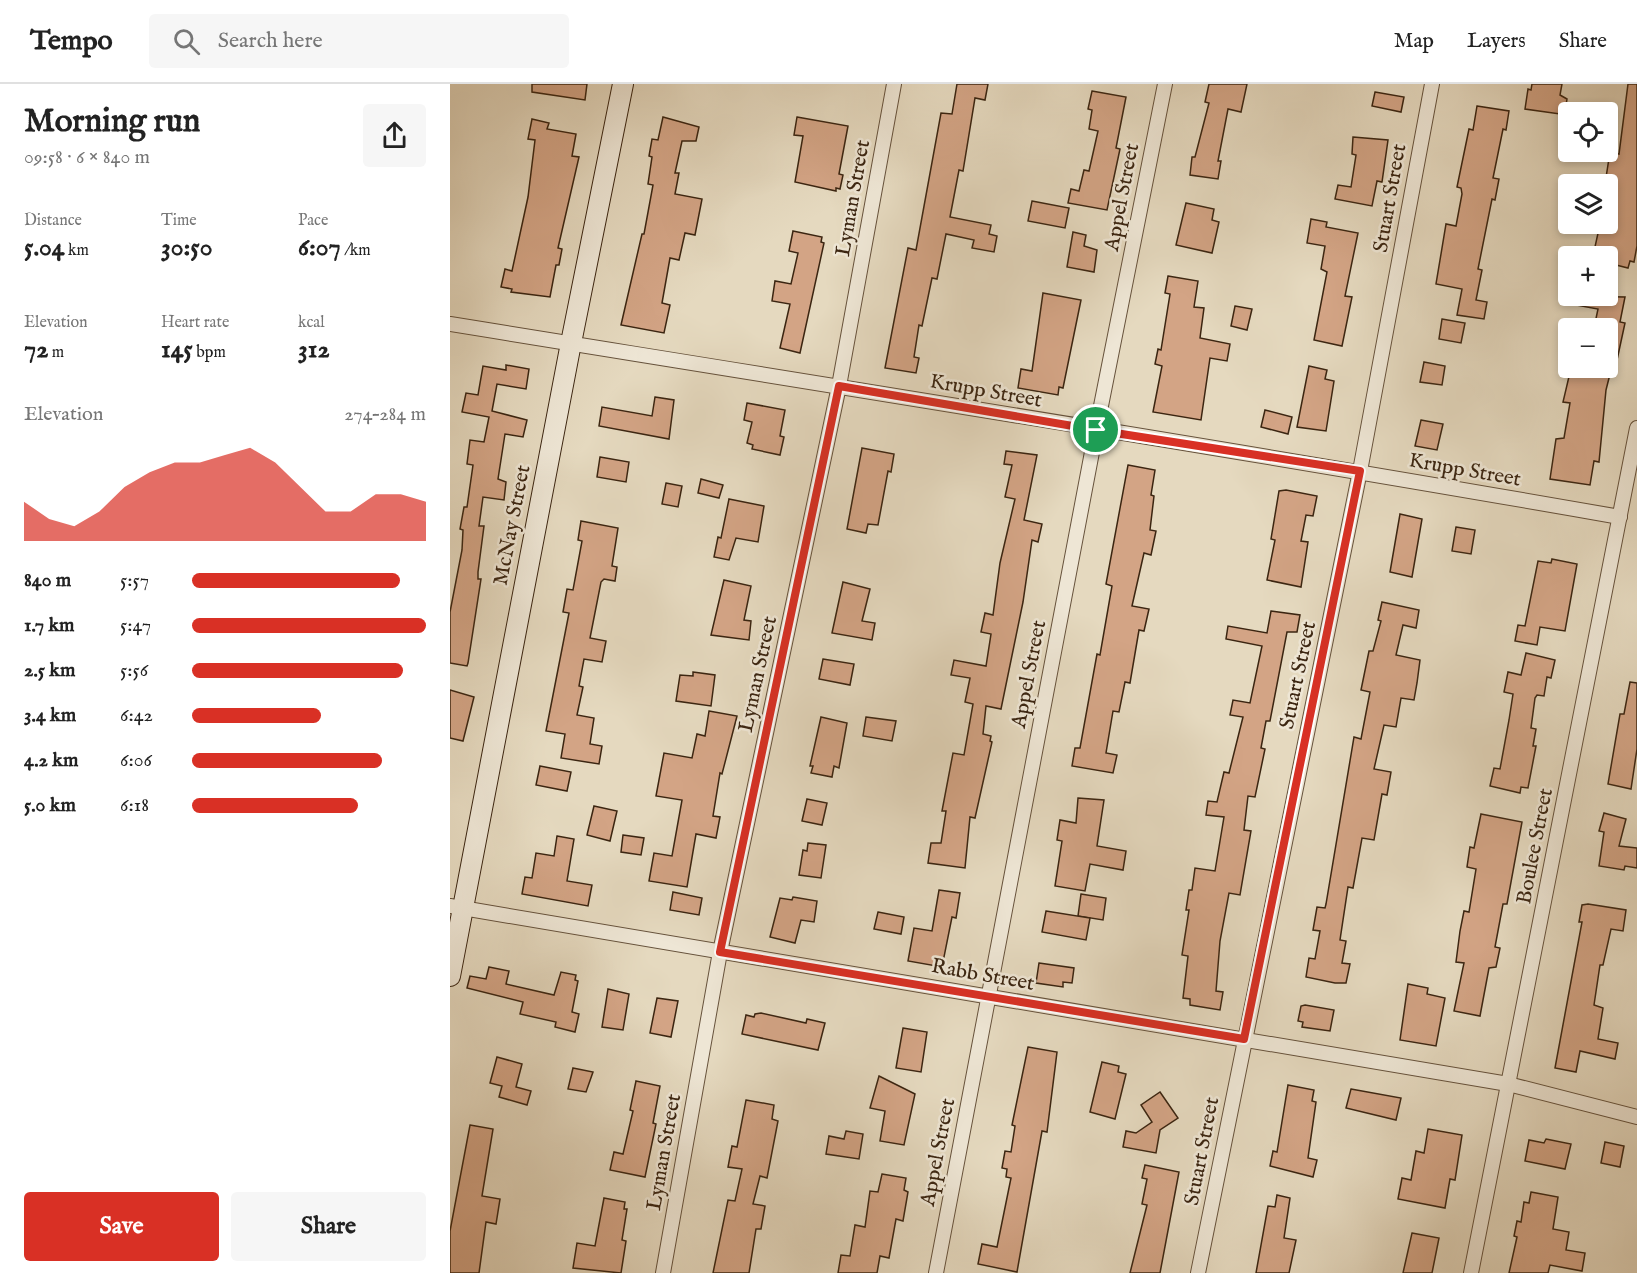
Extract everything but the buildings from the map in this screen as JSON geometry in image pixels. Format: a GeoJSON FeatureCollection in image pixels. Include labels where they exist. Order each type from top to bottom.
{"type":"FeatureCollection","features":[{"type":"Feature","properties":{"kind":"street","name":"McNay Street"},"geometry":{"type":"LineString","coordinates":[[450,976],[456,907],[624,84]]}},
{"type":"Feature","properties":{"kind":"street","name":"Lyman Street"},"geometry":{"type":"LineString","coordinates":[[663,1273],[720,952],[839,386],[894,84]]}},
{"type":"Feature","properties":{"kind":"street","name":"Appel Street"},"geometry":{"type":"LineString","coordinates":[[936,1273],[1096,430],[1165,84]]}},
{"type":"Feature","properties":{"kind":"street","name":"Stuart Street"},"geometry":{"type":"LineString","coordinates":[[1198,1273],[1360,471],[1431,84]]}},
{"type":"Feature","properties":{"kind":"street","name":"Krupp Street"},"geometry":{"type":"LineString","coordinates":[[450,324],[1360,471],[1620,517]]}},
{"type":"Feature","properties":{"kind":"street","name":"Boulee Street"},"geometry":{"type":"LineString","coordinates":[[1471,1273],[1637,428]]}},
{"type":"Feature","properties":{"kind":"street","name":"Rabb Street"},"geometry":{"type":"LineString","coordinates":[[456,907],[1508,1084],[1637,1117]]}},
{"type":"Feature","properties":{"kind":"route"},"geometry":{"type":"LineString","coordinates":[[839,386],[1096,430],[1360,471],[1244,1039],[720,952],[839,386]]}}]}
